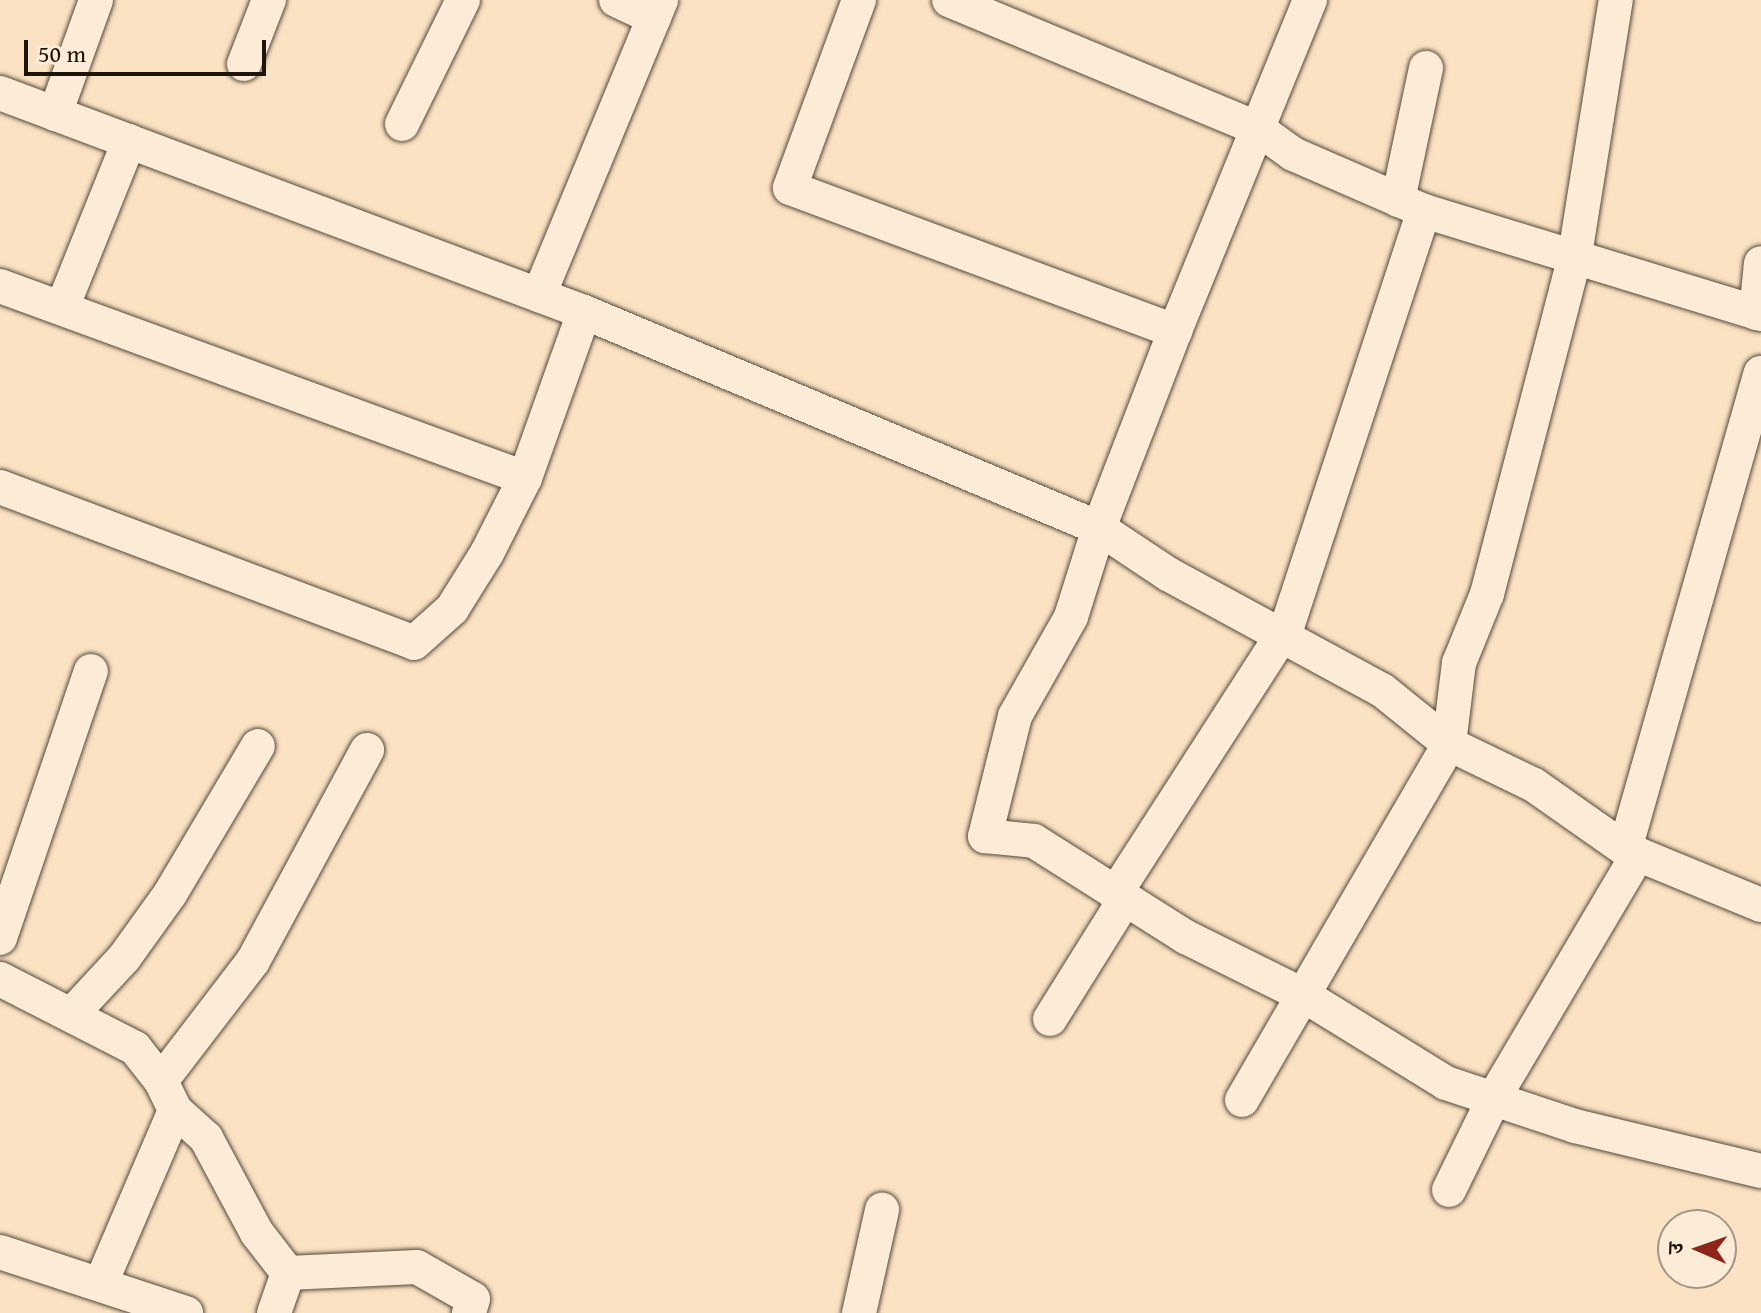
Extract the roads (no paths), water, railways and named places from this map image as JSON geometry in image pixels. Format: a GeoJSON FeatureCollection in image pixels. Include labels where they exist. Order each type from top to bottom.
{"type":"FeatureCollection","features":[{"type":"Feature","properties":{"kind":"street"},"geometry":{"type":"LineString","coordinates":[[55,114],[96,0]]}},
{"type":"Feature","properties":{"kind":"street"},"geometry":{"type":"LineString","coordinates":[[244,64],[269,0]]}},
{"type":"Feature","properties":{"kind":"street"},"geometry":{"type":"LineString","coordinates":[[402,124],[463,0]]}},
{"type":"Feature","properties":{"kind":"street"},"geometry":{"type":"LineString","coordinates":[[539,295],[657,9],[616,0]]}},
{"type":"Feature","properties":{"kind":"street"},"geometry":{"type":"LineString","coordinates":[[859,0],[790,188],[1175,331]]}},
{"type":"Feature","properties":{"kind":"street"},"geometry":{"type":"LineString","coordinates":[[949,0],[1257,128],[1293,154],[1411,206],[1574,261],[1759,314],[1761,263]]}},
{"type":"Feature","properties":{"kind":"street"},"geometry":{"type":"LineString","coordinates":[[1310,0],[1175,331],[1099,528],[1071,617],[1015,716],[985,836],[1034,841],[1186,937],[1303,995],[1446,1083],[1495,1096],[1575,1126],[1761,1171]]}},
{"type":"Feature","properties":{"kind":"street"},"geometry":{"type":"LineString","coordinates":[[1242,1100],[1449,744],[1459,663],[1487,594],[1574,261],[1616,0]]}},
{"type":"Feature","properties":{"kind":"street"},"geometry":{"type":"LineString","coordinates":[[1050,1019],[1120,896],[1281,636],[1334,495],[1403,263],[1426,68]]}},
{"type":"Feature","properties":{"kind":"street"},"geometry":{"type":"LineString","coordinates":[[0,93],[584,312],[1099,528],[1168,574],[1382,690],[1449,744],[1534,785],[1631,852],[1761,905]]}},
{"type":"Feature","properties":{"kind":"street"},"geometry":{"type":"LineString","coordinates":[[62,308],[129,141]]}},
{"type":"Feature","properties":{"kind":"street"},"geometry":{"type":"LineString","coordinates":[[0,286],[525,478]]}},
{"type":"Feature","properties":{"kind":"street"},"geometry":{"type":"LineString","coordinates":[[0,487],[414,643],[452,609],[525,478],[584,312]]}},
{"type":"Feature","properties":{"kind":"street"},"geometry":{"type":"LineString","coordinates":[[1449,1190],[1495,1096],[1631,852],[1761,373]]}},
{"type":"Feature","properties":{"kind":"street"},"geometry":{"type":"LineString","coordinates":[[0,938],[91,671]]}},
{"type":"Feature","properties":{"kind":"street"},"geometry":{"type":"LineString","coordinates":[[71,1015],[124,958],[170,894],[258,746]]}},
{"type":"Feature","properties":{"kind":"street"},"geometry":{"type":"LineString","coordinates":[[101,1283],[168,1096],[253,961],[367,750]]}},
{"type":"Feature","properties":{"kind":"street"},"geometry":{"type":"LineString","coordinates":[[0,979],[135,1048],[168,1096],[206,1138],[257,1233],[288,1273]]}},
{"type":"Feature","properties":{"kind":"street"},"geometry":{"type":"LineString","coordinates":[[859,1313],[882,1210]]}},
{"type":"Feature","properties":{"kind":"street"},"geometry":{"type":"LineString","coordinates":[[0,1252],[186,1313]]}},
{"type":"Feature","properties":{"kind":"street"},"geometry":{"type":"LineString","coordinates":[[288,1273],[417,1267],[473,1299],[469,1313]]}},
{"type":"Feature","properties":{"kind":"street"},"geometry":{"type":"LineString","coordinates":[[274,1313],[288,1273]]}}]}
